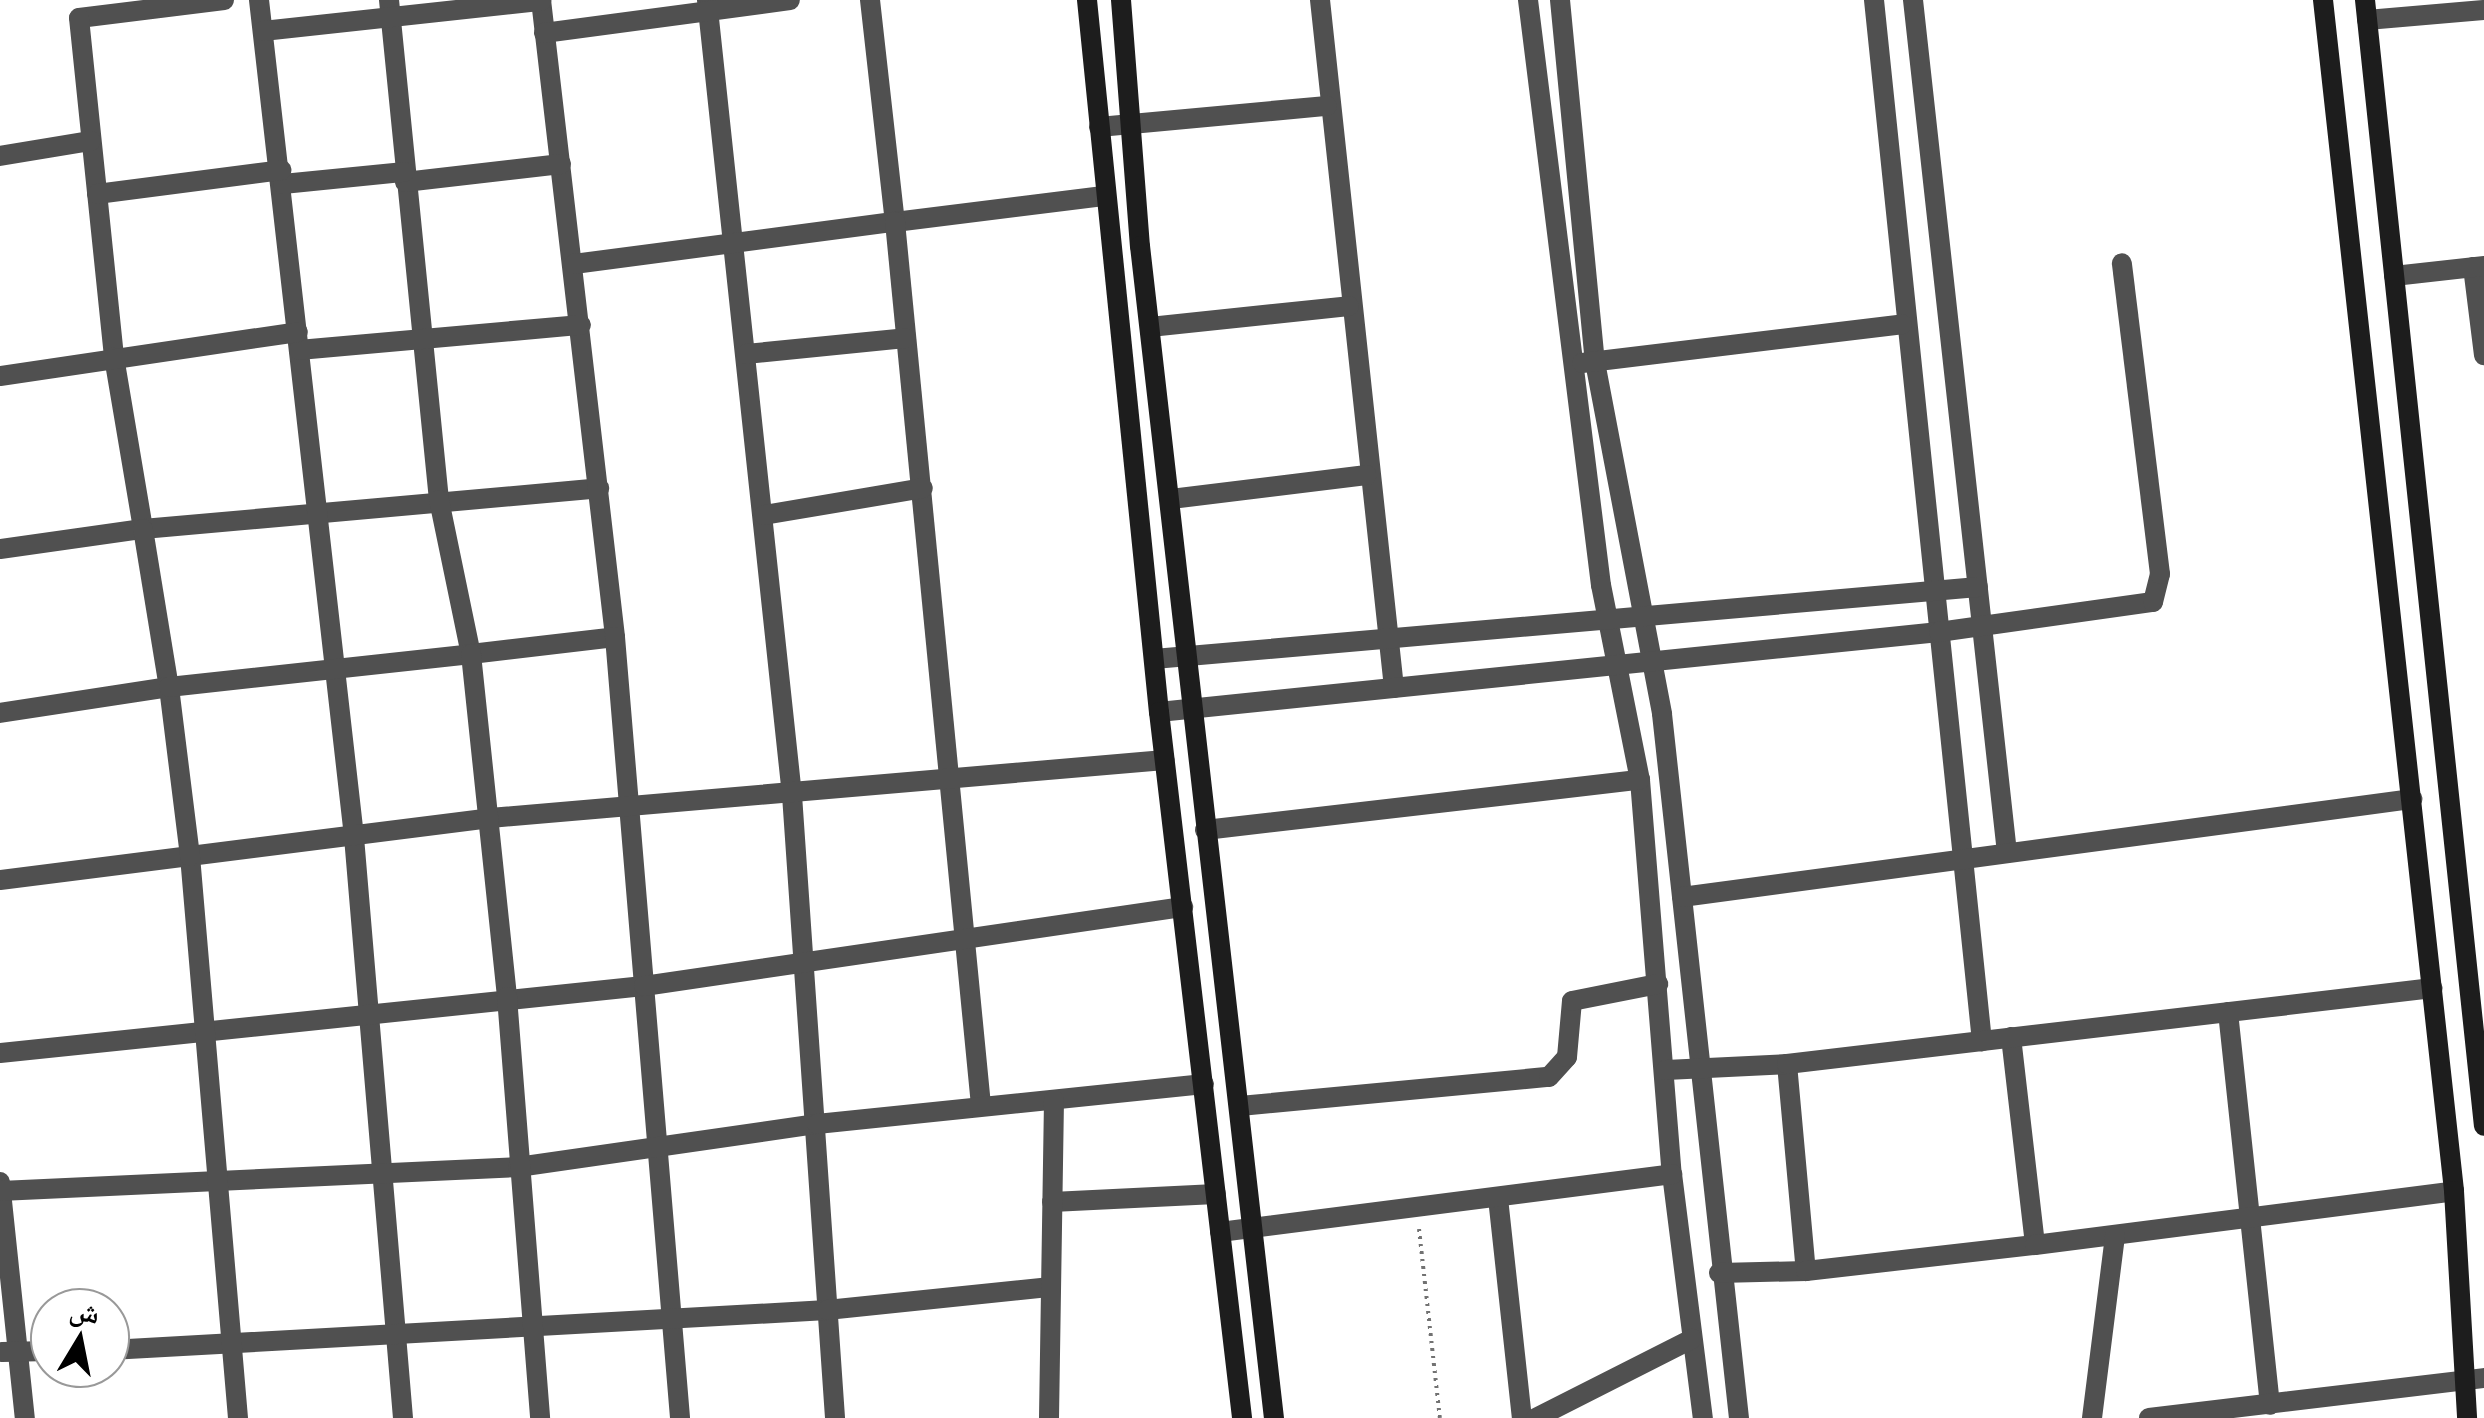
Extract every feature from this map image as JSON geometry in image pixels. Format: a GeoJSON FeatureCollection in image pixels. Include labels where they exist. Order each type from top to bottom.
{"type":"FeatureCollection","features":[{"type":"Feature","properties":{"kind":"main road"},"geometry":{"type":"LineString","coordinates":[[1087,0],[1159,712],[1242,1418]]}},
{"type":"Feature","properties":{"kind":"main road"},"geometry":{"type":"LineString","coordinates":[[1120,0],[1150,327],[1190,655],[1205,830],[1257,1230],[1274,1418]]}},
{"type":"Feature","properties":{"kind":"main road"},"geometry":{"type":"LineString","coordinates":[[2323,0],[2474,1380],[2467,1418]]}},
{"type":"Feature","properties":{"kind":"main road"},"geometry":{"type":"LineString","coordinates":[[2366,10],[2484,1126]]}},
{"type":"Feature","properties":{"kind":"street"},"geometry":{"type":"LineString","coordinates":[[224,0],[78,9],[114,357],[169,688],[190,856],[201,1030],[238,1418]]}},
{"type":"Feature","properties":{"kind":"street"},"geometry":{"type":"LineString","coordinates":[[259,0],[354,837],[402,1418]]}},
{"type":"Feature","properties":{"kind":"street"},"geometry":{"type":"LineString","coordinates":[[263,31],[390,7],[541,0],[615,637],[680,1418]]}},
{"type":"Feature","properties":{"kind":"street"},"geometry":{"type":"LineString","coordinates":[[544,33],[708,5],[790,0]]}},
{"type":"Feature","properties":{"kind":"street"},"geometry":{"type":"LineString","coordinates":[[870,0],[923,488],[981,1106]]}},
{"type":"Feature","properties":{"kind":"street"},"geometry":{"type":"LineString","coordinates":[[1320,0],[1327,106],[1394,688]]}},
{"type":"Feature","properties":{"kind":"street"},"geometry":{"type":"LineString","coordinates":[[1528,0],[1570,365],[1609,622],[1640,780],[1672,1174],[1703,1418]]}},
{"type":"Feature","properties":{"kind":"street"},"geometry":{"type":"LineString","coordinates":[[1560,0],[1595,362],[1654,659],[1739,1418]]}},
{"type":"Feature","properties":{"kind":"street"},"geometry":{"type":"LineString","coordinates":[[1874,0],[1902,324],[1966,858],[1982,1041]]}},
{"type":"Feature","properties":{"kind":"street"},"geometry":{"type":"LineString","coordinates":[[1913,0],[2007,853]]}},
{"type":"Feature","properties":{"kind":"street"},"geometry":{"type":"LineString","coordinates":[[708,5],[792,795],[836,1418]]}},
{"type":"Feature","properties":{"kind":"street"},"geometry":{"type":"LineString","coordinates":[[390,7],[439,500],[471,654],[490,818],[540,1418]]}},
{"type":"Feature","properties":{"kind":"street"},"geometry":{"type":"LineString","coordinates":[[2366,10],[2484,10]]}},
{"type":"Feature","properties":{"kind":"street"},"geometry":{"type":"LineString","coordinates":[[1099,127],[1327,106]]}},
{"type":"Feature","properties":{"kind":"street"},"geometry":{"type":"LineString","coordinates":[[0,156],[90,141]]}},
{"type":"Feature","properties":{"kind":"street"},"geometry":{"type":"LineString","coordinates":[[96,194],[282,177],[404,177],[561,164]]}},
{"type":"Feature","properties":{"kind":"street"},"geometry":{"type":"LineString","coordinates":[[574,264],[1105,196]]}},
{"type":"Feature","properties":{"kind":"street"},"geometry":{"type":"LineString","coordinates":[[1159,712],[1939,632],[2139,607],[2160,589],[2122,263]]}},
{"type":"Feature","properties":{"kind":"street"},"geometry":{"type":"LineString","coordinates":[[2394,276],[2478,267],[2484,356]]}},
{"type":"Feature","properties":{"kind":"street"},"geometry":{"type":"LineString","coordinates":[[1150,327],[1349,306]]}},
{"type":"Feature","properties":{"kind":"street"},"geometry":{"type":"LineString","coordinates":[[1570,365],[1902,324]]}},
{"type":"Feature","properties":{"kind":"street"},"geometry":{"type":"LineString","coordinates":[[0,376],[114,357],[299,341],[421,339],[581,325]]}},
{"type":"Feature","properties":{"kind":"street"},"geometry":{"type":"LineString","coordinates":[[746,354],[906,338]]}},
{"type":"Feature","properties":{"kind":"street"},"geometry":{"type":"LineString","coordinates":[[1171,499],[1367,476]]}},
{"type":"Feature","properties":{"kind":"street"},"geometry":{"type":"LineString","coordinates":[[0,549],[316,510],[599,488]]}},
{"type":"Feature","properties":{"kind":"street"},"geometry":{"type":"LineString","coordinates":[[764,515],[923,488]]}},
{"type":"Feature","properties":{"kind":"street"},"geometry":{"type":"LineString","coordinates":[[1154,659],[1389,635],[1609,622],[1934,594],[1978,586]]}},
{"type":"Feature","properties":{"kind":"street"},"geometry":{"type":"LineString","coordinates":[[0,713],[169,688],[615,637]]}},
{"type":"Feature","properties":{"kind":"street"},"geometry":{"type":"LineString","coordinates":[[0,880],[490,818],[1165,760]]}},
{"type":"Feature","properties":{"kind":"street"},"geometry":{"type":"LineString","coordinates":[[1205,830],[1640,780]]}},
{"type":"Feature","properties":{"kind":"street"},"geometry":{"type":"LineString","coordinates":[[1682,897],[2412,800]]}},
{"type":"Feature","properties":{"kind":"street"},"geometry":{"type":"LineString","coordinates":[[0,1053],[366,1016],[507,997],[644,986],[1183,908]]}},
{"type":"Feature","properties":{"kind":"street"},"geometry":{"type":"LineString","coordinates":[[1240,1106],[1549,1077],[1567,1056],[1572,1001],[1658,984]]}},
{"type":"Feature","properties":{"kind":"street"},"geometry":{"type":"LineString","coordinates":[[1666,1070],[1787,1064],[2432,988]]}},
{"type":"Feature","properties":{"kind":"street"},"geometry":{"type":"LineString","coordinates":[[2228,1012],[2247,1219],[2257,1410]]}},
{"type":"Feature","properties":{"kind":"street"},"geometry":{"type":"LineString","coordinates":[[2012,1037],[2035,1245]]}},
{"type":"Feature","properties":{"kind":"street"},"geometry":{"type":"LineString","coordinates":[[1787,1064],[1806,1271]]}},
{"type":"Feature","properties":{"kind":"street"},"geometry":{"type":"LineString","coordinates":[[0,1191],[218,1186],[518,1167],[817,1124],[1204,1084]]}},
{"type":"Feature","properties":{"kind":"street"},"geometry":{"type":"LineString","coordinates":[[1049,1418],[1054,1100]]}},
{"type":"Feature","properties":{"kind":"street"},"geometry":{"type":"LineString","coordinates":[[1220,1232],[1672,1174]]}},
{"type":"Feature","properties":{"kind":"street"},"geometry":{"type":"LineString","coordinates":[[0,1182],[6,1352],[24,1418]]}},
{"type":"Feature","properties":{"kind":"street"},"geometry":{"type":"LineString","coordinates":[[1720,1273],[1806,1271],[2454,1191]]}},
{"type":"Feature","properties":{"kind":"street"},"geometry":{"type":"LineString","coordinates":[[1052,1202],[1216,1194]]}},
{"type":"Feature","properties":{"kind":"street"},"geometry":{"type":"LineString","coordinates":[[1498,1198],[1522,1418]]}},
{"type":"Feature","properties":{"kind":"street"},"geometry":{"type":"LineString","coordinates":[[2092,1418],[2115,1235]]}},
{"type":"Feature","properties":{"kind":"street"},"geometry":{"type":"LineString","coordinates":[[130,1349],[827,1310],[1051,1287]]}},
{"type":"Feature","properties":{"kind":"street"},"geometry":{"type":"LineString","coordinates":[[1536,1418],[1692,1340]]}},
{"type":"Feature","properties":{"kind":"street"},"geometry":{"type":"LineString","coordinates":[[2149,1418],[2257,1410],[2474,1380]]}},
{"type":"Feature","properties":{"kind":"path"},"geometry":{"type":"LineString","coordinates":[[1417,1209],[1440,1418]]}}]}
